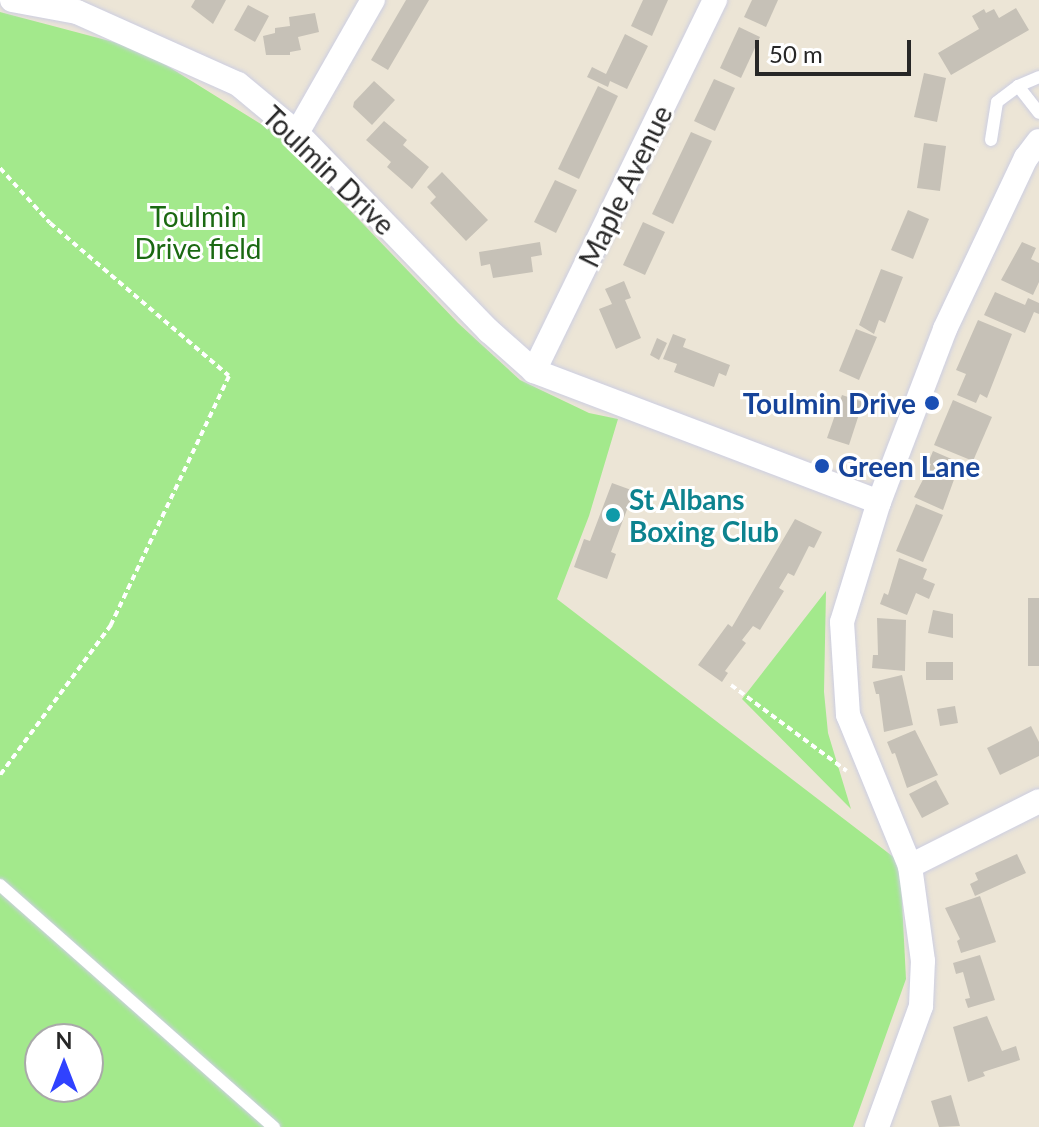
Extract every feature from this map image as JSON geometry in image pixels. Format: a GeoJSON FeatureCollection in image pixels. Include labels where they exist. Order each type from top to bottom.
{"type":"FeatureCollection","features":[{"type":"Feature","properties":{"kind":"street","name":"Toulmin Drive"},"geometry":{"type":"LineString","coordinates":[[12,0],[77,12],[238,84],[297,133],[489,331],[534,371],[879,502]]}},
{"type":"Feature","properties":{"kind":"street","name":"Maple Avenue"},"geometry":{"type":"LineString","coordinates":[[534,371],[715,0]]}},
{"type":"Feature","properties":{"kind":"street"},"geometry":{"type":"LineString","coordinates":[[297,133],[370,1]]}},
{"type":"Feature","properties":{"kind":"street"},"geometry":{"type":"LineString","coordinates":[[877,1127],[921,1006],[923,961],[910,866],[848,715],[842,622],[879,502],[945,329],[1026,158],[1039,141]]}},
{"type":"Feature","properties":{"kind":"street"},"geometry":{"type":"LineString","coordinates":[[910,866],[1039,801]]}},
{"type":"Feature","properties":{"kind":"lane"},"geometry":{"type":"LineString","coordinates":[[991,140],[997,102],[1018,86],[1039,77]]}},
{"type":"Feature","properties":{"kind":"lane"},"geometry":{"type":"LineString","coordinates":[[1018,86],[1039,113]]}},
{"type":"Feature","properties":{"kind":"lane"},"geometry":{"type":"LineString","coordinates":[[0,885],[274,1127]]}},
{"type":"Feature","properties":{"kind":"path"},"geometry":{"type":"LineString","coordinates":[[0,168],[50,223],[229,376],[111,625],[0,775]]}},
{"type":"Feature","properties":{"kind":"path"},"geometry":{"type":"LineString","coordinates":[[731,685],[878,794]]}},
{"type":"Feature","properties":{"kind":"green space","name":"Toulmin Drive field"},"geometry":{"type":"Polygon","coordinates":[[[0,12],[140,49],[277,134],[458,323],[520,380],[589,413],[618,419],[589,516],[557,599],[900,862],[906,979],[853,1127],[0,1127],[0,12]]]}},
{"type":"Feature","properties":{"kind":"green space"},"geometry":{"type":"Polygon","coordinates":[[[826,591],[824,692],[828,733],[851,809],[742,699],[826,591]]]}},
{"type":"Feature","properties":{"kind":"building"},"geometry":{"type":"Polygon","coordinates":[[[195,0],[226,0],[213,24],[191,7],[195,0]]]}},
{"type":"Feature","properties":{"kind":"building"},"geometry":{"type":"Polygon","coordinates":[[[406,0],[429,0],[388,70],[371,60],[406,0]]]}},
{"type":"Feature","properties":{"kind":"building"},"geometry":{"type":"Polygon","coordinates":[[[643,0],[668,0],[652,36],[631,26],[643,0]]]}},
{"type":"Feature","properties":{"kind":"building"},"geometry":{"type":"Polygon","coordinates":[[[752,0],[778,0],[766,27],[744,17],[752,0]]]}},
{"type":"Feature","properties":{"kind":"building"},"geometry":{"type":"Polygon","coordinates":[[[248,5],[269,16],[255,42],[234,30],[248,5]]]}},
{"type":"Feature","properties":{"kind":"building"},"geometry":{"type":"Polygon","coordinates":[[[1016,8],[1029,30],[951,75],[938,53],[979,29],[972,16],[984,9],[986,13],[994,9],[999,18],[1016,8]]]}},
{"type":"Feature","properties":{"kind":"building"},"geometry":{"type":"Polygon","coordinates":[[[315,13],[319,32],[298,37],[301,50],[290,52],[290,55],[266,55],[263,36],[275,33],[275,28],[290,26],[289,17],[315,13]]]}},
{"type":"Feature","properties":{"kind":"building"},"geometry":{"type":"Polygon","coordinates":[[[739,27],[760,37],[741,78],[720,68],[739,27]]]}},
{"type":"Feature","properties":{"kind":"building"},"geometry":{"type":"Polygon","coordinates":[[[625,34],[648,46],[627,89],[610,81],[608,87],[587,77],[592,67],[606,74],[625,34]]]}},
{"type":"Feature","properties":{"kind":"building"},"geometry":{"type":"Polygon","coordinates":[[[924,73],[946,78],[937,122],[914,117],[924,73]]]}},
{"type":"Feature","properties":{"kind":"building"},"geometry":{"type":"Polygon","coordinates":[[[714,79],[735,88],[715,131],[694,121],[714,79]]]}},
{"type":"Feature","properties":{"kind":"building"},"geometry":{"type":"Polygon","coordinates":[[[374,81],[395,100],[372,125],[353,107],[374,81]]]}},
{"type":"Feature","properties":{"kind":"building"},"geometry":{"type":"Polygon","coordinates":[[[598,86],[618,96],[579,179],[558,169],[598,86]]]}},
{"type":"Feature","properties":{"kind":"building"},"geometry":{"type":"Polygon","coordinates":[[[384,121],[407,140],[403,145],[429,167],[412,189],[387,167],[391,162],[366,140],[384,121]]]}},
{"type":"Feature","properties":{"kind":"building"},"geometry":{"type":"Polygon","coordinates":[[[691,132],[712,141],[673,224],[652,214],[691,132]]]}},
{"type":"Feature","properties":{"kind":"building"},"geometry":{"type":"Polygon","coordinates":[[[924,143],[946,146],[940,191],[917,188],[924,143]]]}},
{"type":"Feature","properties":{"kind":"building"},"geometry":{"type":"Polygon","coordinates":[[[442,172],[488,220],[466,241],[430,203],[436,197],[427,187],[442,172]]]}},
{"type":"Feature","properties":{"kind":"building"},"geometry":{"type":"Polygon","coordinates":[[[555,180],[577,190],[556,233],[534,222],[555,180]]]}},
{"type":"Feature","properties":{"kind":"building"},"geometry":{"type":"Polygon","coordinates":[[[908,210],[929,219],[913,259],[891,250],[908,210]]]}},
{"type":"Feature","properties":{"kind":"building"},"geometry":{"type":"Polygon","coordinates":[[[643,222],[665,232],[645,275],[623,265],[643,222]]]}},
{"type":"Feature","properties":{"kind":"building"},"geometry":{"type":"Polygon","coordinates":[[[540,242],[542,255],[531,257],[533,272],[493,278],[490,264],[481,266],[479,252],[540,242]]]}},
{"type":"Feature","properties":{"kind":"building"},"geometry":{"type":"Polygon","coordinates":[[[1022,242],[1036,248],[1031,259],[1039,263],[1039,282],[1033,295],[1001,280],[1022,242]]]}},
{"type":"Feature","properties":{"kind":"building"},"geometry":{"type":"Polygon","coordinates":[[[881,269],[903,277],[885,323],[879,320],[874,334],[859,325],[881,269]]]}},
{"type":"Feature","properties":{"kind":"building"},"geometry":{"type":"Polygon","coordinates":[[[624,281],[631,298],[625,300],[641,338],[616,349],[599,309],[612,304],[605,289],[624,281]]]}},
{"type":"Feature","properties":{"kind":"building"},"geometry":{"type":"Polygon","coordinates":[[[995,292],[1025,305],[1028,298],[1039,303],[1039,314],[1034,312],[1025,333],[984,315],[995,292]]]}},
{"type":"Feature","properties":{"kind":"building"},"geometry":{"type":"Polygon","coordinates":[[[978,320],[1012,334],[987,398],[980,394],[976,403],[957,395],[966,374],[956,370],[978,320]]]}},
{"type":"Feature","properties":{"kind":"building"},"geometry":{"type":"Polygon","coordinates":[[[856,329],[877,337],[859,380],[839,371],[856,329]]]}},
{"type":"Feature","properties":{"kind":"building"},"geometry":{"type":"Polygon","coordinates":[[[673,334],[686,339],[683,347],[730,365],[726,376],[719,373],[714,387],[674,372],[677,364],[663,359],[673,334]]]}},
{"type":"Feature","properties":{"kind":"building"},"geometry":{"type":"Polygon","coordinates":[[[657,338],[667,343],[659,360],[650,355],[657,338]]]}},
{"type":"Feature","properties":{"kind":"building"},"geometry":{"type":"Polygon","coordinates":[[[842,395],[863,402],[849,445],[827,438],[842,395]]]}},
{"type":"Feature","properties":{"kind":"building"},"geometry":{"type":"Polygon","coordinates":[[[953,400],[992,417],[973,461],[934,445],[953,400]]]}},
{"type":"Feature","properties":{"kind":"building"},"geometry":{"type":"Polygon","coordinates":[[[933,451],[963,464],[958,476],[956,474],[943,510],[914,497],[931,464],[928,463],[933,451]]]}},
{"type":"Feature","properties":{"kind":"building","name":"St Albans Boxing Club"},"geometry":{"type":"Polygon","coordinates":[[[612,483],[634,491],[611,552],[616,554],[607,579],[574,567],[584,539],[590,541],[612,483]]]}},
{"type":"Feature","properties":{"kind":"building"},"geometry":{"type":"Polygon","coordinates":[[[916,504],[943,515],[923,562],[896,551],[916,504]]]}},
{"type":"Feature","properties":{"kind":"building"},"geometry":{"type":"Polygon","coordinates":[[[795,519],[822,532],[814,548],[809,546],[794,576],[788,573],[779,588],[784,591],[760,630],[753,626],[742,640],[746,643],[725,671],[728,673],[722,682],[698,665],[728,624],[732,627],[795,519]]]}},
{"type":"Feature","properties":{"kind":"building"},"geometry":{"type":"Polygon","coordinates":[[[899,558],[927,569],[923,579],[935,584],[929,599],[916,593],[907,615],[880,604],[884,593],[888,595],[899,558]]]}},
{"type":"Feature","properties":{"kind":"building"},"geometry":{"type":"Polygon","coordinates":[[[1028,598],[1039,598],[1039,666],[1028,666],[1028,598]]]}},
{"type":"Feature","properties":{"kind":"building"},"geometry":{"type":"Polygon","coordinates":[[[933,610],[953,614],[953,638],[928,633],[933,610]]]}},
{"type":"Feature","properties":{"kind":"building"},"geometry":{"type":"Polygon","coordinates":[[[877,618],[906,620],[905,671],[872,668],[873,655],[878,655],[877,618]]]}},
{"type":"Feature","properties":{"kind":"building"},"geometry":{"type":"Polygon","coordinates":[[[926,662],[953,662],[953,680],[926,680],[926,662]]]}},
{"type":"Feature","properties":{"kind":"building"},"geometry":{"type":"Polygon","coordinates":[[[902,675],[913,725],[884,732],[879,694],[876,694],[873,682],[902,675]]]}},
{"type":"Feature","properties":{"kind":"building"},"geometry":{"type":"Polygon","coordinates":[[[955,706],[958,723],[940,726],[937,709],[955,706]]]}},
{"type":"Feature","properties":{"kind":"building"},"geometry":{"type":"Polygon","coordinates":[[[1031,726],[1039,742],[1039,756],[1000,775],[987,748],[1031,726]]]}},
{"type":"Feature","properties":{"kind":"building"},"geometry":{"type":"Polygon","coordinates":[[[915,730],[938,775],[907,788],[895,753],[892,754],[887,742],[915,730]]]}},
{"type":"Feature","properties":{"kind":"building"},"geometry":{"type":"Polygon","coordinates":[[[936,780],[949,804],[922,818],[909,794],[936,780]]]}},
{"type":"Feature","properties":{"kind":"building"},"geometry":{"type":"Polygon","coordinates":[[[1017,854],[1026,873],[975,896],[970,884],[978,880],[975,873],[1017,854]]]}},
{"type":"Feature","properties":{"kind":"building"},"geometry":{"type":"Polygon","coordinates":[[[980,896],[996,942],[961,953],[957,941],[960,939],[945,908],[980,896]]]}},
{"type":"Feature","properties":{"kind":"building"},"geometry":{"type":"Polygon","coordinates":[[[980,955],[995,1000],[968,1008],[965,999],[970,998],[963,972],[956,974],[953,963],[980,955]]]}},
{"type":"Feature","properties":{"kind":"building"},"geometry":{"type":"Polygon","coordinates":[[[987,1016],[1002,1051],[1016,1046],[1020,1060],[983,1072],[985,1076],[968,1082],[953,1027],[987,1016]]]}},
{"type":"Feature","properties":{"kind":"building"},"geometry":{"type":"Polygon","coordinates":[[[951,1095],[960,1126],[939,1127],[931,1101],[951,1095]]]}},
{"type":"Feature","properties":{"kind":"place","name":"Toulmin Drive"},"geometry":{"type":"Point","coordinates":[932,403]}},
{"type":"Feature","properties":{"kind":"place","name":"Green Lane"},"geometry":{"type":"Point","coordinates":[822,466]}},
{"type":"Feature","properties":{"kind":"place","name":"St Albans Boxing Club"},"geometry":{"type":"Point","coordinates":[613,515]}}]}
